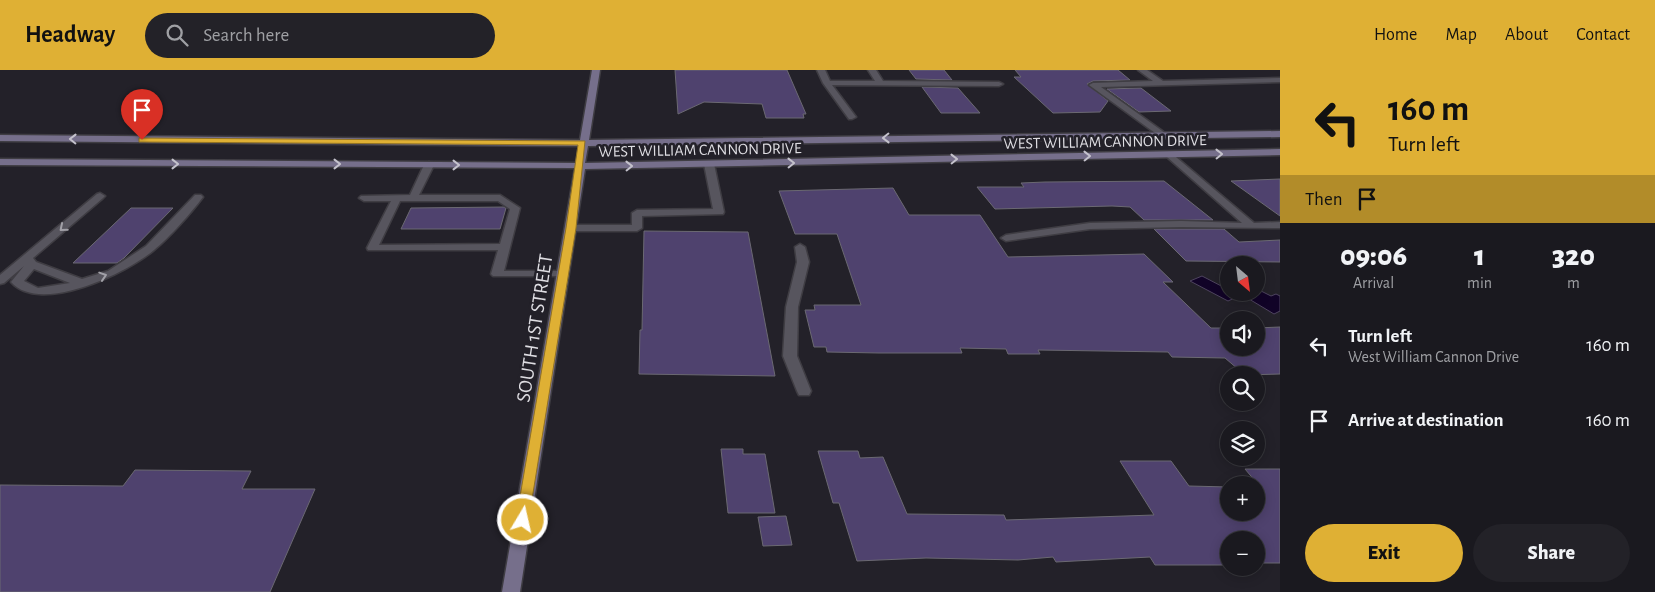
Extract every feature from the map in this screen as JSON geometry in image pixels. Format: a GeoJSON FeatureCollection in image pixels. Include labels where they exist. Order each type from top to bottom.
{"type":"FeatureCollection","features":[{"type":"Feature","properties":{"kind":"main road","name":"SOUTH 1ST STREET"},"geometry":{"type":"LineString","coordinates":[[511,592],[571,228],[582,142],[596,70]]}},
{"type":"Feature","properties":{"kind":"main road","name":"WEST WILLIAM CANNON DRIVE"},"geometry":{"type":"LineString","coordinates":[[0,138],[582,142],[1280,134]]}},
{"type":"Feature","properties":{"kind":"main road"},"geometry":{"type":"LineString","coordinates":[[1162,136],[1170,155]]}},
{"type":"Feature","properties":{"kind":"main road","name":"WEST WILLIAM CANNON DRIVE"},"geometry":{"type":"LineString","coordinates":[[0,162],[580,166],[1280,152]]}},
{"type":"Feature","properties":{"kind":"lane"},"geometry":{"type":"LineString","coordinates":[[822,70],[827,83],[852,117]]}},
{"type":"Feature","properties":{"kind":"lane"},"geometry":{"type":"LineString","coordinates":[[872,70],[880,83]]}},
{"type":"Feature","properties":{"kind":"lane"},"geometry":{"type":"LineString","coordinates":[[1142,70],[1161,83]]}},
{"type":"Feature","properties":{"kind":"lane"},"geometry":{"type":"LineString","coordinates":[[1162,136],[1093,85],[1280,80]]}},
{"type":"Feature","properties":{"kind":"lane"},"geometry":{"type":"LineString","coordinates":[[827,83],[999,84]]}},
{"type":"Feature","properties":{"kind":"lane"},"geometry":{"type":"LineString","coordinates":[[1170,155],[1252,226]]}},
{"type":"Feature","properties":{"kind":"lane"},"geometry":{"type":"LineString","coordinates":[[571,228],[637,228],[637,212],[719,212],[709,164]]}},
{"type":"Feature","properties":{"kind":"lane"},"geometry":{"type":"LineString","coordinates":[[413,198],[429,165]]}},
{"type":"Feature","properties":{"kind":"lane"},"geometry":{"type":"LineString","coordinates":[[0,281],[30,260],[100,196]]}},
{"type":"Feature","properties":{"kind":"lane"},"geometry":{"type":"LineString","coordinates":[[30,260],[17,282],[36,292],[57,290],[112,273],[150,248],[198,197]]}},
{"type":"Feature","properties":{"kind":"lane"},"geometry":{"type":"LineString","coordinates":[[364,198],[500,198],[516,208],[497,274],[562,274]]}},
{"type":"Feature","properties":{"kind":"lane"},"geometry":{"type":"LineString","coordinates":[[397,198],[372,248],[504,247]]}},
{"type":"Feature","properties":{"kind":"lane"},"geometry":{"type":"LineString","coordinates":[[1006,238],[1090,226],[1181,224],[1280,225]]}},
{"type":"Feature","properties":{"kind":"lane"},"geometry":{"type":"LineString","coordinates":[[800,247],[803,262],[792,307],[790,356],[804,391]]}},
{"type":"Feature","properties":{"kind":"lane"},"geometry":{"type":"LineString","coordinates":[[30,260],[82,283]]}},
{"type":"Feature","properties":{"kind":"shaded area"},"geometry":{"type":"Polygon","coordinates":[[[1202,276],[1220,285],[1220,297],[1190,281],[1202,276]]]}},
{"type":"Feature","properties":{"kind":"shaded area"},"geometry":{"type":"Polygon","coordinates":[[[1265,293],[1271,296],[1276,294],[1280,296],[1280,311],[1274,314],[1252,301],[1265,301],[1265,293]]]}},
{"type":"Feature","properties":{"kind":"building"},"geometry":{"type":"Polygon","coordinates":[[[675,70],[787,70],[806,114],[803,114],[804,118],[766,118],[762,104],[704,102],[678,114],[675,70]]]}},
{"type":"Feature","properties":{"kind":"building"},"geometry":{"type":"Polygon","coordinates":[[[909,70],[944,70],[952,80],[916,79],[909,70]]]}},
{"type":"Feature","properties":{"kind":"building"},"geometry":{"type":"Polygon","coordinates":[[[1015,70],[1118,70],[1130,80],[1093,81],[1087,84],[1108,101],[1100,112],[1053,113],[1014,77],[1021,77],[1015,70]]]}},
{"type":"Feature","properties":{"kind":"building"},"geometry":{"type":"Polygon","coordinates":[[[922,87],[958,88],[980,113],[941,113],[922,87]]]}},
{"type":"Feature","properties":{"kind":"building"},"geometry":{"type":"Polygon","coordinates":[[[1141,88],[1171,111],[1139,112],[1107,89],[1141,88]]]}},
{"type":"Feature","properties":{"kind":"building"},"geometry":{"type":"Polygon","coordinates":[[[1280,179],[1280,216],[1231,181],[1280,179]]]}},
{"type":"Feature","properties":{"kind":"building"},"geometry":{"type":"Polygon","coordinates":[[[1164,181],[1213,220],[1144,220],[1130,207],[1112,206],[995,209],[977,187],[1024,187],[1021,183],[1045,182],[1164,181]]]}},
{"type":"Feature","properties":{"kind":"building"},"geometry":{"type":"Polygon","coordinates":[[[893,188],[909,215],[980,215],[1008,257],[1144,254],[1173,282],[1163,282],[1211,328],[1220,328],[1220,356],[1265,356],[1265,328],[1280,327],[1280,374],[1265,374],[1265,366],[1234,366],[1225,358],[1172,357],[1168,352],[1038,350],[1040,354],[1008,354],[1006,349],[960,348],[962,353],[827,352],[826,347],[814,347],[805,310],[815,310],[814,305],[861,305],[837,234],[795,234],[779,191],[893,188]]]}},
{"type":"Feature","properties":{"kind":"building"},"geometry":{"type":"Polygon","coordinates":[[[131,208],[173,208],[117,263],[73,263],[131,208]]]}},
{"type":"Feature","properties":{"kind":"building"},"geometry":{"type":"Polygon","coordinates":[[[411,208],[506,208],[500,229],[401,229],[411,208]]]}},
{"type":"Feature","properties":{"kind":"building"},"geometry":{"type":"Polygon","coordinates":[[[1154,229],[1224,229],[1239,242],[1280,240],[1280,262],[1265,262],[1265,256],[1220,256],[1220,261],[1186,261],[1154,229]]]}},
{"type":"Feature","properties":{"kind":"building"},"geometry":{"type":"Polygon","coordinates":[[[644,231],[748,232],[775,376],[639,374],[644,231]]]}},
{"type":"Feature","properties":{"kind":"building"},"geometry":{"type":"Polygon","coordinates":[[[721,449],[743,449],[743,454],[765,454],[775,513],[728,513],[721,449]]]}},
{"type":"Feature","properties":{"kind":"building"},"geometry":{"type":"Polygon","coordinates":[[[818,451],[858,451],[860,458],[883,457],[907,514],[1004,515],[1006,520],[1154,515],[1120,461],[1171,461],[1189,486],[1220,487],[1220,521],[1265,521],[1265,476],[1251,476],[1245,469],[1280,469],[1280,563],[1265,563],[1265,531],[1220,531],[1220,565],[1155,565],[1150,557],[1056,562],[1053,557],[1018,560],[926,558],[857,561],[839,503],[833,503],[818,451]]]}},
{"type":"Feature","properties":{"kind":"building"},"geometry":{"type":"Polygon","coordinates":[[[135,470],[251,471],[242,489],[315,489],[270,592],[0,592],[0,485],[123,486],[135,470]]]}},
{"type":"Feature","properties":{"kind":"building"},"geometry":{"type":"Polygon","coordinates":[[[786,516],[792,545],[763,546],[758,517],[786,516]]]}},
{"type":"Feature","properties":{"kind":"route"},"geometry":{"type":"LineString","coordinates":[[142,140],[582,142],[571,228],[523,520]]}}]}
